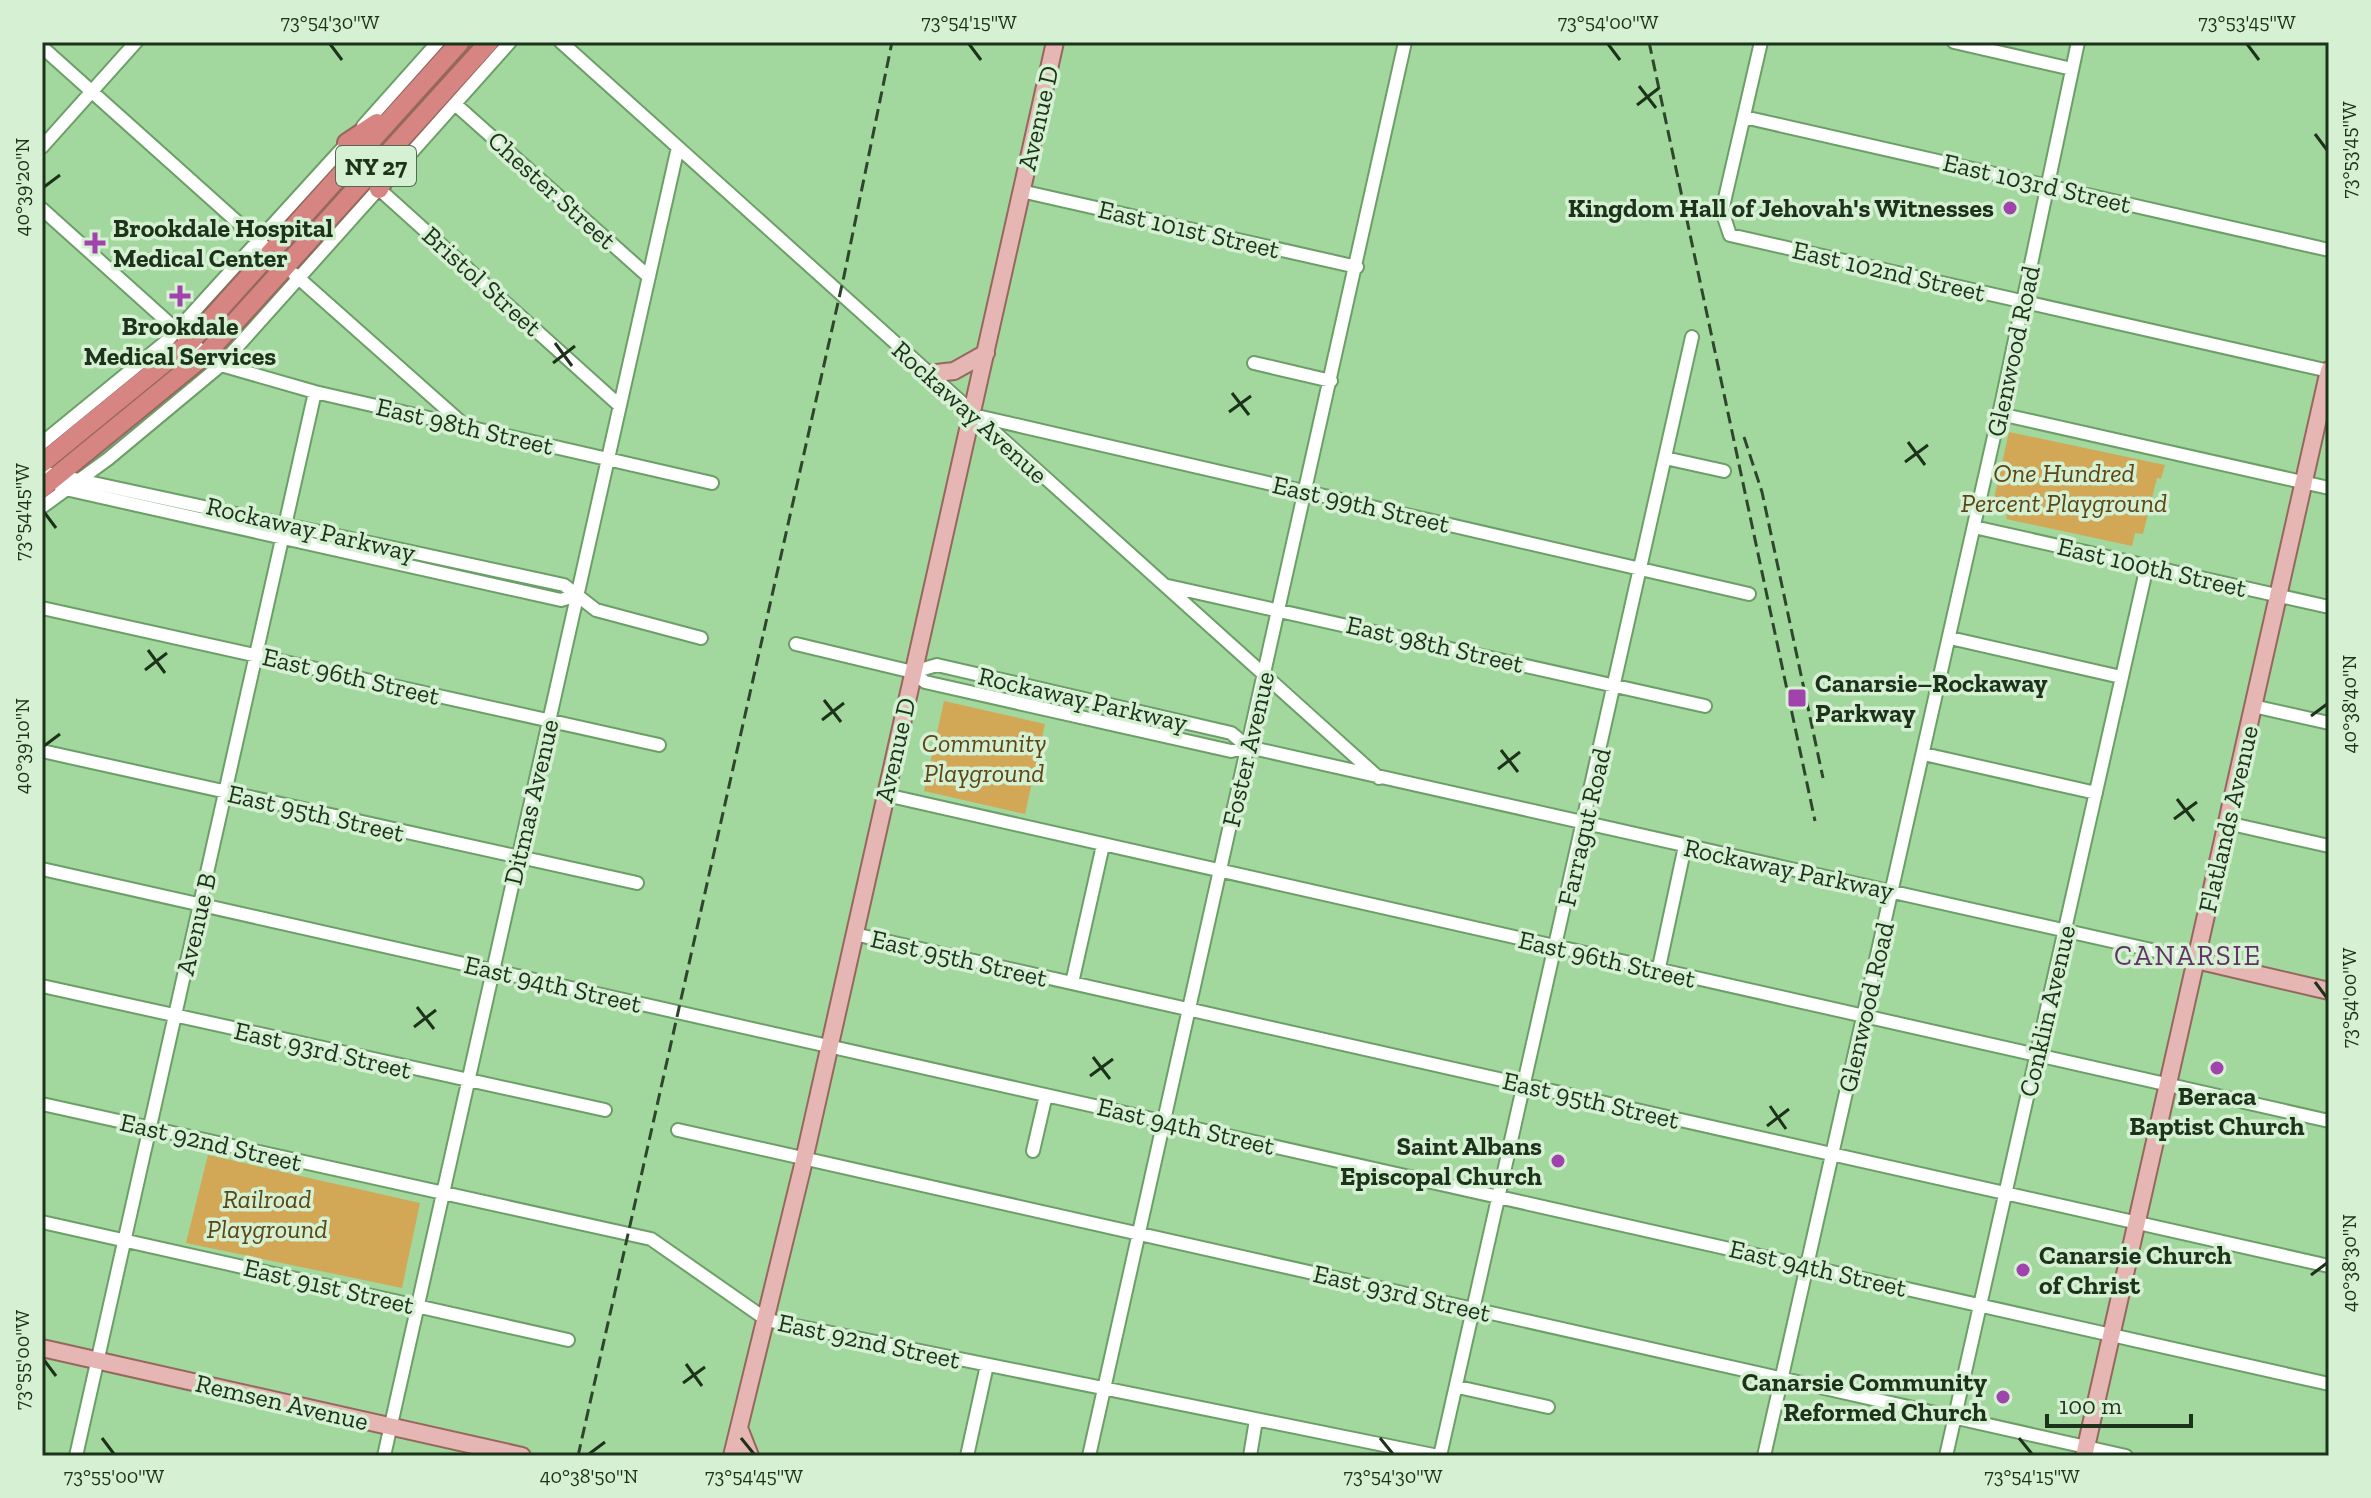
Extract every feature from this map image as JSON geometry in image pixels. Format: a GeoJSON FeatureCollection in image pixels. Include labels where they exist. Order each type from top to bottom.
{"type":"FeatureCollection","features":[{"type":"Feature","properties":{"kind":"highway","name":"NY 27"},"geometry":{"type":"LineString","coordinates":[[42,463],[184,337],[460,42]]}},
{"type":"Feature","properties":{"kind":"highway","name":"NY 27"},"geometry":{"type":"LineString","coordinates":[[50,482],[213,360],[489,42]]}},
{"type":"Feature","properties":{"kind":"highway"},"geometry":{"type":"LineString","coordinates":[[347,143],[403,106]]}},
{"type":"Feature","properties":{"kind":"highway"},"geometry":{"type":"LineString","coordinates":[[379,189],[410,130]]}},
{"type":"Feature","properties":{"kind":"main road","name":"Avenue D"},"geometry":{"type":"LineString","coordinates":[[732,1456],[767,1320],[1055,42]]}},
{"type":"Feature","properties":{"kind":"main road"},"geometry":{"type":"LineString","coordinates":[[927,374],[954,371],[986,353]]}},
{"type":"Feature","properties":{"kind":"main road","name":"Flatlands Avenue"},"geometry":{"type":"LineString","coordinates":[[2086,1452],[2329,370]]}},
{"type":"Feature","properties":{"kind":"main road","name":"Rockaway Parkway"},"geometry":{"type":"LineString","coordinates":[[2196,960],[2329,991]]}},
{"type":"Feature","properties":{"kind":"main road","name":"Remsen Avenue"},"geometry":{"type":"LineString","coordinates":[[42,1348],[522,1456]]}},
{"type":"Feature","properties":{"kind":"main road"},"geometry":{"type":"LineString","coordinates":[[739,1428],[750,1456]]}},
{"type":"Feature","properties":{"kind":"street"},"geometry":{"type":"LineString","coordinates":[[42,147],[136,42]]}},
{"type":"Feature","properties":{"kind":"street"},"geometry":{"type":"LineString","coordinates":[[265,247],[347,143],[438,42]]}},
{"type":"Feature","properties":{"kind":"street"},"geometry":{"type":"LineString","coordinates":[[292,272],[379,189],[510,42]]}},
{"type":"Feature","properties":{"kind":"street","name":"Rockaway Avenue"},"geometry":{"type":"LineString","coordinates":[[561,42],[1381,780]]}},
{"type":"Feature","properties":{"kind":"street","name":"Foster Avenue"},"geometry":{"type":"LineString","coordinates":[[1089,1456],[1405,42]]}},
{"type":"Feature","properties":{"kind":"street"},"geometry":{"type":"LineString","coordinates":[[1744,117],[1761,42]]}},
{"type":"Feature","properties":{"kind":"street"},"geometry":{"type":"LineString","coordinates":[[1954,42],[2072,69]]}},
{"type":"Feature","properties":{"kind":"street","name":"Glenwood Road"},"geometry":{"type":"LineString","coordinates":[[1764,1456],[2000,414],[2078,42]]}},
{"type":"Feature","properties":{"kind":"street"},"geometry":{"type":"LineString","coordinates":[[42,47],[463,424]]}},
{"type":"Feature","properties":{"kind":"street","name":"Chester Street"},"geometry":{"type":"LineString","coordinates":[[455,104],[649,277]]}},
{"type":"Feature","properties":{"kind":"street","name":"East 103rd Street"},"geometry":{"type":"LineString","coordinates":[[1744,117],[2329,250]]}},
{"type":"Feature","properties":{"kind":"street","name":"East 102nd Street"},"geometry":{"type":"LineString","coordinates":[[1744,117],[1722,211],[1730,235],[2329,370]]}},
{"type":"Feature","properties":{"kind":"street","name":"Ditmas Avenue"},"geometry":{"type":"LineString","coordinates":[[384,1456],[678,147]]}},
{"type":"Feature","properties":{"kind":"street","name":"Bristol Street"},"geometry":{"type":"LineString","coordinates":[[379,189],[620,406]]}},
{"type":"Feature","properties":{"kind":"street","name":"East 101st Street"},"geometry":{"type":"LineString","coordinates":[[1021,191],[1357,267]]}},
{"type":"Feature","properties":{"kind":"street"},"geometry":{"type":"LineString","coordinates":[[42,209],[213,360],[82,478]]}},
{"type":"Feature","properties":{"kind":"street"},"geometry":{"type":"LineString","coordinates":[[42,443],[184,337]]}},
{"type":"Feature","properties":{"kind":"street","name":"Farragut Road"},"geometry":{"type":"LineString","coordinates":[[1439,1456],[1458,1387],[1692,337]]}},
{"type":"Feature","properties":{"kind":"street","name":"East 98th Street"},"geometry":{"type":"LineString","coordinates":[[213,360],[315,392],[712,483]]}},
{"type":"Feature","properties":{"kind":"street"},"geometry":{"type":"LineString","coordinates":[[1254,363],[1331,381]]}},
{"type":"Feature","properties":{"kind":"street"},"geometry":{"type":"LineString","coordinates":[[411,413],[421,387]]}},
{"type":"Feature","properties":{"kind":"street","name":"Avenue B"},"geometry":{"type":"LineString","coordinates":[[76,1456],[315,392]]}},
{"type":"Feature","properties":{"kind":"street"},"geometry":{"type":"LineString","coordinates":[[2000,414],[2329,488]]}},
{"type":"Feature","properties":{"kind":"street","name":"East 99th Street"},"geometry":{"type":"LineString","coordinates":[[973,416],[1749,594]]}},
{"type":"Feature","properties":{"kind":"street"},"geometry":{"type":"LineString","coordinates":[[1665,458],[1724,471]]}},
{"type":"Feature","properties":{"kind":"street","name":"Rockaway Parkway"},"geometry":{"type":"LineString","coordinates":[[50,482],[82,478],[561,600],[577,595],[596,610],[701,638]]}},
{"type":"Feature","properties":{"kind":"street"},"geometry":{"type":"LineString","coordinates":[[42,507],[50,482]]}},
{"type":"Feature","properties":{"kind":"street","name":"Rockaway Parkway"},"geometry":{"type":"LineString","coordinates":[[50,482],[285,530]]}},
{"type":"Feature","properties":{"kind":"street","name":"East 100th Street"},"geometry":{"type":"LineString","coordinates":[[1974,527],[2329,607]]}},
{"type":"Feature","properties":{"kind":"street","name":"Conklin Avenue"},"geometry":{"type":"LineString","coordinates":[[1946,1456],[2147,566]]}},
{"type":"Feature","properties":{"kind":"street","name":"East 98th Street"},"geometry":{"type":"LineString","coordinates":[[1165,585],[1705,706]]}},
{"type":"Feature","properties":{"kind":"street","name":"East 96th Street"},"geometry":{"type":"LineString","coordinates":[[42,608],[659,745]]}},
{"type":"Feature","properties":{"kind":"street"},"geometry":{"type":"LineString","coordinates":[[1950,638],[2121,677]]}},
{"type":"Feature","properties":{"kind":"street","name":"Rockaway Parkway"},"geometry":{"type":"LineString","coordinates":[[796,644],[913,672],[925,682],[1231,751],[1248,747]]}},
{"type":"Feature","properties":{"kind":"street","name":"Rockaway Parkway"},"geometry":{"type":"LineString","coordinates":[[913,672],[937,665],[1231,733],[1248,747],[1381,780],[2196,960]]}},
{"type":"Feature","properties":{"kind":"street"},"geometry":{"type":"LineString","coordinates":[[2253,706],[2329,723]]}},
{"type":"Feature","properties":{"kind":"street","name":"East 95th Street"},"geometry":{"type":"LineString","coordinates":[[42,751],[637,883]]}},
{"type":"Feature","properties":{"kind":"street"},"geometry":{"type":"LineString","coordinates":[[1924,754],[2096,793]]}},
{"type":"Feature","properties":{"kind":"street","name":"East 96th Street"},"geometry":{"type":"LineString","coordinates":[[886,795],[1658,972],[2329,1121]]}},
{"type":"Feature","properties":{"kind":"street"},"geometry":{"type":"LineString","coordinates":[[2227,823],[2329,846]]}},
{"type":"Feature","properties":{"kind":"street"},"geometry":{"type":"LineString","coordinates":[[1072,983],[1103,845]]}},
{"type":"Feature","properties":{"kind":"street"},"geometry":{"type":"LineString","coordinates":[[1658,972],[1685,846]]}},
{"type":"Feature","properties":{"kind":"street","name":"East 94th Street"},"geometry":{"type":"LineString","coordinates":[[42,869],[2329,1384]]}},
{"type":"Feature","properties":{"kind":"street","name":"East 95th Street"},"geometry":{"type":"LineString","coordinates":[[854,934],[2329,1266]]}},
{"type":"Feature","properties":{"kind":"street","name":"East 93rd Street"},"geometry":{"type":"LineString","coordinates":[[42,986],[605,1110]]}},
{"type":"Feature","properties":{"kind":"street"},"geometry":{"type":"LineString","coordinates":[[1033,1151],[1046,1095]]}},
{"type":"Feature","properties":{"kind":"street","name":"East 92nd Street"},"geometry":{"type":"LineString","coordinates":[[42,1104],[651,1239],[767,1320],[1439,1456]]}},
{"type":"Feature","properties":{"kind":"street","name":"East 93rd Street"},"geometry":{"type":"LineString","coordinates":[[678,1130],[1955,1417],[2086,1452],[2126,1456]]}},
{"type":"Feature","properties":{"kind":"street","name":"East 91st Street"},"geometry":{"type":"LineString","coordinates":[[42,1222],[568,1340]]}},
{"type":"Feature","properties":{"kind":"street"},"geometry":{"type":"LineString","coordinates":[[967,1456],[987,1365]]}},
{"type":"Feature","properties":{"kind":"street"},"geometry":{"type":"LineString","coordinates":[[1458,1387],[1548,1407]]}},
{"type":"Feature","properties":{"kind":"street"},"geometry":{"type":"LineString","coordinates":[[1250,1456],[1256,1420]]}},
{"type":"Feature","properties":{"kind":"green space","name":"One Hundred Percent Playground"},"geometry":{"type":"Polygon","coordinates":[[[2009,432],[2165,465],[2161,479],[2157,478],[2143,534],[2135,533],[2132,546],[2006,519],[2008,510],[1992,507],[2009,432]]]}},
{"type":"Feature","properties":{"kind":"green space","name":"Community Playground"},"geometry":{"type":"Polygon","coordinates":[[[944,701],[1045,724],[1025,814],[924,791],[944,701]]]}},
{"type":"Feature","properties":{"kind":"green space","name":"Railroad Playground"},"geometry":{"type":"Polygon","coordinates":[[[208,1155],[420,1203],[402,1288],[186,1243],[208,1155]]]}},
{"type":"Feature","properties":{"kind":"railway"},"geometry":{"type":"LineString","coordinates":[[578,1456],[844,276],[892,42]]}},
{"type":"Feature","properties":{"kind":"railway"},"geometry":{"type":"LineString","coordinates":[[1649,42],[1815,821]]}},
{"type":"Feature","properties":{"kind":"railway"},"geometry":{"type":"LineString","coordinates":[[1744,437],[1762,492],[1823,778]]}},
{"type":"Feature","properties":{"kind":"place","name":"Kingdom Hall of Jehovah's Witnesses"},"geometry":{"type":"Point","coordinates":[2010,208]}},
{"type":"Feature","properties":{"kind":"place","name":"Brookdale Hospital Medical Center"},"geometry":{"type":"Point","coordinates":[95,243]}},
{"type":"Feature","properties":{"kind":"place","name":"Brookdale Medical Services"},"geometry":{"type":"Point","coordinates":[180,296]}},
{"type":"Feature","properties":{"kind":"place","name":"Canarsie–Rockaway Parkway"},"geometry":{"type":"Point","coordinates":[1797,698]}},
{"type":"Feature","properties":{"kind":"place","name":"Beraca Baptist Church"},"geometry":{"type":"Point","coordinates":[2217,1068]}},
{"type":"Feature","properties":{"kind":"place","name":"Saint Albans Episcopal Church"},"geometry":{"type":"Point","coordinates":[1558,1161]}},
{"type":"Feature","properties":{"kind":"place","name":"Canarsie Church of Christ"},"geometry":{"type":"Point","coordinates":[2023,1270]}},
{"type":"Feature","properties":{"kind":"place","name":"Canarsie Community Reformed Church"},"geometry":{"type":"Point","coordinates":[2003,1397]}},
{"type":"Feature","properties":{"kind":"district","name":"CANARSIE"},"geometry":{"type":"Point","coordinates":[2188,955]}}]}
